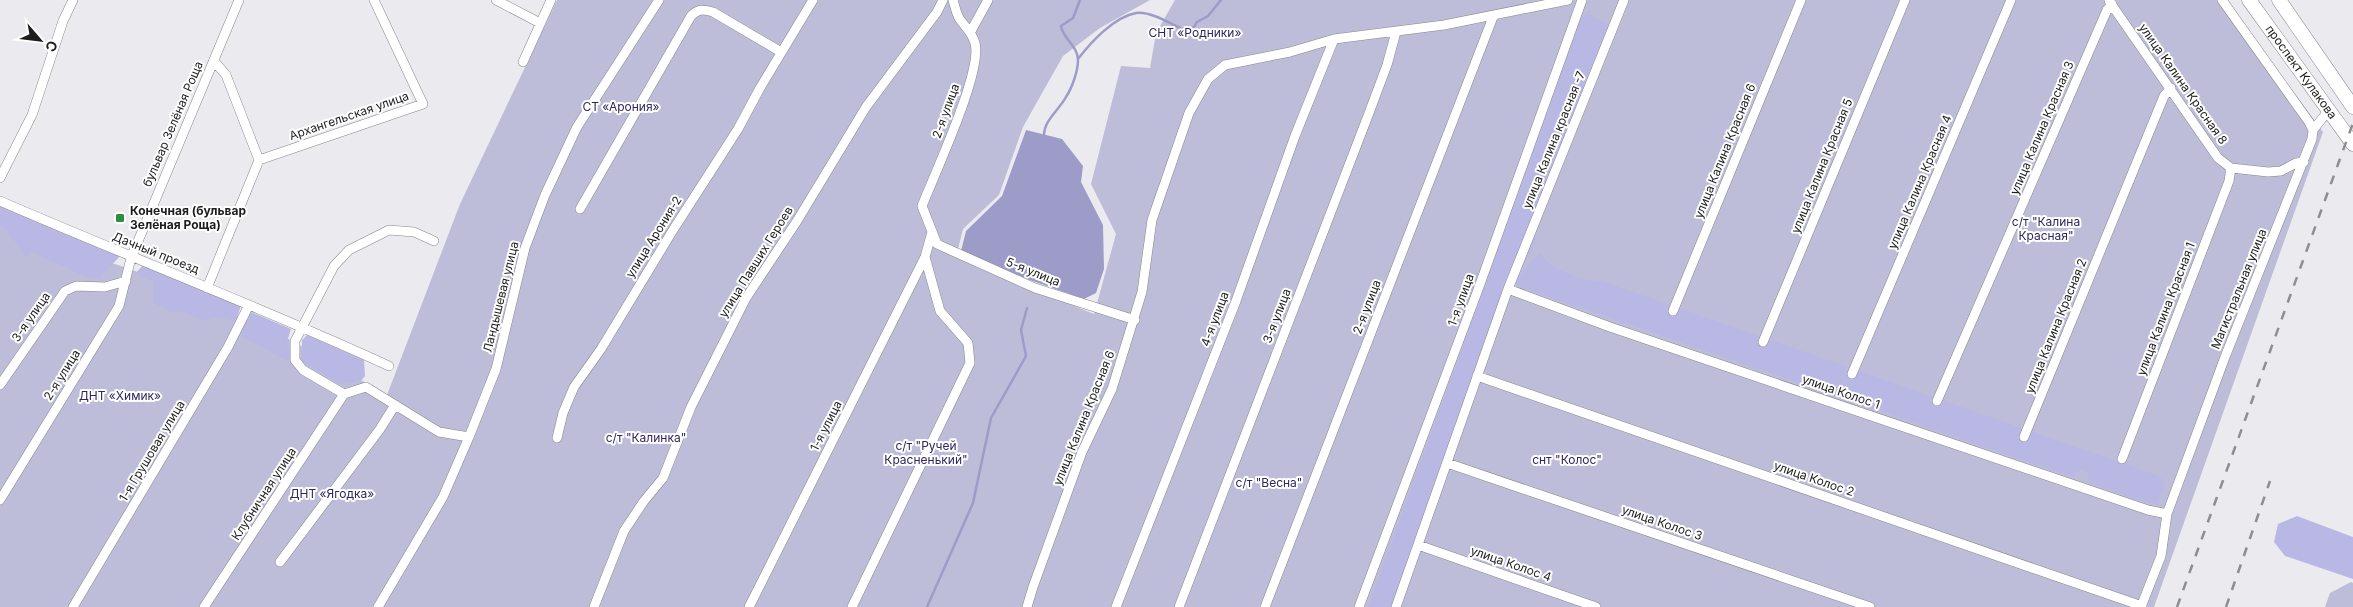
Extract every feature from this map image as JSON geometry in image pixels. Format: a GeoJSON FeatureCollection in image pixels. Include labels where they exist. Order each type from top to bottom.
{"type":"FeatureCollection","features":[{"type":"Feature","properties":{"kind":"main road","name":"проспект Кулакова"},"geometry":{"type":"LineString","coordinates":[[2249,0],[2353,144]]}},
{"type":"Feature","properties":{"kind":"main road","name":"проспект Кулакова"},"geometry":{"type":"LineString","coordinates":[[2279,0],[2353,106]]}},
{"type":"Feature","properties":{"kind":"street"},"geometry":{"type":"LineString","coordinates":[[0,178],[32,115],[63,21],[73,0]]}},
{"type":"Feature","properties":{"kind":"street","name":"бульвар Зелёная Роща"},"geometry":{"type":"LineString","coordinates":[[131,258],[239,0]]}},
{"type":"Feature","properties":{"kind":"street","name":"Архангельская улица"},"geometry":{"type":"LineString","coordinates":[[259,160],[422,104],[374,0]]}},
{"type":"Feature","properties":{"kind":"street"},"geometry":{"type":"LineString","coordinates":[[496,0],[540,23]]}},
{"type":"Feature","properties":{"kind":"street"},"geometry":{"type":"LineString","coordinates":[[523,62],[551,0]]}},
{"type":"Feature","properties":{"kind":"street","name":"Ландышевая улица"},"geometry":{"type":"LineString","coordinates":[[378,607],[443,497],[469,437],[496,369],[525,248],[545,195],[577,127],[659,0]]}},
{"type":"Feature","properties":{"kind":"street","name":"улица Арония-2"},"geometry":{"type":"LineString","coordinates":[[557,438],[563,413],[574,387],[601,349],[673,230],[738,129],[781,52],[814,0]]}},
{"type":"Feature","properties":{"kind":"street","name":"улица Павших Героев"},"geometry":{"type":"LineString","coordinates":[[594,607],[608,565],[624,531],[644,500],[663,478],[691,407],[746,298],[797,220],[866,107],[937,12],[942,0]]}},
{"type":"Feature","properties":{"kind":"street","name":"2-я улица"},"geometry":{"type":"LineString","coordinates":[[932,232],[922,206],[962,107],[976,58],[976,45],[971,31],[959,18],[952,0]]}},
{"type":"Feature","properties":{"kind":"street"},"geometry":{"type":"LineString","coordinates":[[971,31],[988,0]]}},
{"type":"Feature","properties":{"kind":"street","name":"улица Калина Красная 6"},"geometry":{"type":"LineString","coordinates":[[1028,607],[1082,452],[1112,388],[1135,320],[1142,292],[1152,220],[1189,113],[1208,79],[1225,65],[1290,52],[1334,38],[1396,32],[1493,16],[1521,8],[1568,0]]}},
{"type":"Feature","properties":{"kind":"street","name":"1-я улица"},"geometry":{"type":"LineString","coordinates":[[1359,607],[1479,287],[1582,0]]}},
{"type":"Feature","properties":{"kind":"street","name":"улица Калина красная -7"},"geometry":{"type":"LineString","coordinates":[[1508,289],[1624,0]]}},
{"type":"Feature","properties":{"kind":"street","name":"улица Калина Красная 6"},"geometry":{"type":"LineString","coordinates":[[1672,311],[1801,0]]}},
{"type":"Feature","properties":{"kind":"street","name":"улица Калина Красная 5"},"geometry":{"type":"LineString","coordinates":[[1763,342],[1905,0]]}},
{"type":"Feature","properties":{"kind":"street","name":"улица Калина Красная 4"},"geometry":{"type":"LineString","coordinates":[[1852,374],[2010,0]]}},
{"type":"Feature","properties":{"kind":"street"},"geometry":{"type":"LineString","coordinates":[[2222,0],[2313,130],[2328,110]]}},
{"type":"Feature","properties":{"kind":"street","name":"улица Калина Красная 8"},"geometry":{"type":"LineString","coordinates":[[2110,2],[2218,158],[2231,168]]}},
{"type":"Feature","properties":{"kind":"street","name":"улица Калина Красная 3"},"geometry":{"type":"LineString","coordinates":[[1938,401],[2110,2]]}},
{"type":"Feature","properties":{"kind":"street"},"geometry":{"type":"LineString","coordinates":[[580,209],[644,95],[691,16],[697,10],[704,9],[713,12],[781,52]]}},
{"type":"Feature","properties":{"kind":"street","name":"2-я улица"},"geometry":{"type":"LineString","coordinates":[[1265,607],[1493,16]]}},
{"type":"Feature","properties":{"kind":"street","name":"3-я улица"},"geometry":{"type":"LineString","coordinates":[[1178,607],[1387,65],[1396,32]]}},
{"type":"Feature","properties":{"kind":"street","name":"4-я улица"},"geometry":{"type":"LineString","coordinates":[[1116,607],[1236,300],[1295,136],[1334,38]]}},
{"type":"Feature","properties":{"kind":"street"},"geometry":{"type":"LineString","coordinates":[[207,288],[259,160],[226,75],[214,61]]}},
{"type":"Feature","properties":{"kind":"street","name":"улица Калина Красная 2"},"geometry":{"type":"LineString","coordinates":[[2024,437],[2164,96],[2171,88]]}},
{"type":"Feature","properties":{"kind":"street","name":"Магистральная улица"},"geometry":{"type":"LineString","coordinates":[[2142,606],[2161,556],[2167,514],[2225,357],[2304,162],[2313,130]]}},
{"type":"Feature","properties":{"kind":"street"},"geometry":{"type":"LineString","coordinates":[[2231,168],[2268,172],[2282,171],[2296,163],[2304,162]]}},
{"type":"Feature","properties":{"kind":"street","name":"улица Калина Красная 1"},"geometry":{"type":"LineString","coordinates":[[2122,459],[2229,181],[2231,168]]}},
{"type":"Feature","properties":{"kind":"street","name":"Дачный проезд"},"geometry":{"type":"LineString","coordinates":[[0,200],[131,258],[303,326],[389,366]]}},
{"type":"Feature","properties":{"kind":"street"},"geometry":{"type":"LineString","coordinates":[[434,241],[414,232],[389,230],[349,250],[334,266],[295,340],[295,360],[302,370],[344,394],[366,387],[439,432],[469,437]]}},
{"type":"Feature","properties":{"kind":"street","name":"1-я улица"},"geometry":{"type":"LineString","coordinates":[[749,607],[925,257],[932,232]]}},
{"type":"Feature","properties":{"kind":"street","name":"5-я улица"},"geometry":{"type":"LineString","coordinates":[[932,232],[938,244],[1036,288],[1135,320]]}},
{"type":"Feature","properties":{"kind":"street"},"geometry":{"type":"LineString","coordinates":[[852,607],[970,363],[968,343],[940,311],[925,257]]}},
{"type":"Feature","properties":{"kind":"street","name":"2-я улица"},"geometry":{"type":"LineString","coordinates":[[0,500],[119,306],[131,258]]}},
{"type":"Feature","properties":{"kind":"street","name":"3-я улица"},"geometry":{"type":"LineString","coordinates":[[0,385],[65,291],[76,286],[105,287],[126,281]]}},
{"type":"Feature","properties":{"kind":"street"},"geometry":{"type":"LineString","coordinates":[[1396,607],[1508,289]]}},
{"type":"Feature","properties":{"kind":"street","name":"улица Колос 1"},"geometry":{"type":"LineString","coordinates":[[1508,289],[1610,327],[2139,507],[2167,514]]}},
{"type":"Feature","properties":{"kind":"street","name":"1-я Грушовая улица"},"geometry":{"type":"LineString","coordinates":[[73,607],[228,347],[249,305]]}},
{"type":"Feature","properties":{"kind":"street","name":"улица Колос 2"},"geometry":{"type":"LineString","coordinates":[[1477,376],[2142,606]]}},
{"type":"Feature","properties":{"kind":"street","name":"Клубничная улица"},"geometry":{"type":"LineString","coordinates":[[204,607],[344,394]]}},
{"type":"Feature","properties":{"kind":"street"},"geometry":{"type":"LineString","coordinates":[[280,562],[380,429],[395,405]]}},
{"type":"Feature","properties":{"kind":"street","name":"улица Колос 3"},"geometry":{"type":"LineString","coordinates":[[1447,463],[1870,607]]}},
{"type":"Feature","properties":{"kind":"street","name":"улица Колос 4"},"geometry":{"type":"LineString","coordinates":[[1418,545],[1596,607]]}},
{"type":"Feature","properties":{"kind":"green space"},"geometry":{"type":"Polygon","coordinates":[[[557,0],[1150,0],[1100,28],[1063,56],[1023,127],[999,195],[963,229],[956,257],[1094,314],[1116,234],[1091,184],[1121,66],[1150,68],[1156,33],[1175,0],[2226,0],[2323,132],[2154,607],[0,607],[0,226],[133,270],[293,341],[387,395],[460,204],[557,0]]]}},
{"type":"Feature","properties":{"kind":"green space"},"geometry":{"type":"Polygon","coordinates":[[[2351,582],[2353,583],[2353,607],[2325,607],[2330,593],[2351,582]]]}},
{"type":"Feature","properties":{"kind":"shaded area"},"geometry":{"type":"Polygon","coordinates":[[[1590,14],[1608,25],[1528,228],[1532,237],[1537,237],[1531,253],[1504,286],[1506,293],[1397,607],[1368,607],[1484,288],[1489,284],[1485,283],[1486,275],[1580,17],[1590,14]]]}},
{"type":"Feature","properties":{"kind":"shaded area"},"geometry":{"type":"Polygon","coordinates":[[[1026,130],[1062,139],[1083,166],[1081,182],[1103,225],[1104,269],[1096,293],[1084,299],[1027,279],[961,251],[966,231],[1002,196],[1026,130]]]}},
{"type":"Feature","properties":{"kind":"shaded area"},"geometry":{"type":"Polygon","coordinates":[[[0,206],[118,251],[121,255],[100,278],[86,277],[32,252],[26,257],[7,231],[0,226],[0,206]]]}},
{"type":"Feature","properties":{"kind":"shaded area"},"geometry":{"type":"Polygon","coordinates":[[[1539,253],[1552,265],[1576,277],[1602,281],[2159,476],[2165,484],[2158,504],[2148,503],[2089,483],[2088,473],[2081,470],[2072,477],[1520,287],[1515,281],[1539,253]]]}},
{"type":"Feature","properties":{"kind":"shaded area"},"geometry":{"type":"Polygon","coordinates":[[[144,264],[241,305],[236,322],[217,317],[206,321],[180,311],[173,313],[153,303],[153,282],[136,273],[144,264]]]}},
{"type":"Feature","properties":{"kind":"shaded area"},"geometry":{"type":"Polygon","coordinates":[[[251,312],[291,329],[287,342],[291,357],[288,361],[242,337],[241,332],[251,312]]]}},
{"type":"Feature","properties":{"kind":"shaded area"},"geometry":{"type":"Polygon","coordinates":[[[307,335],[364,360],[365,376],[361,381],[340,384],[302,361],[302,340],[307,335]]]}},
{"type":"Feature","properties":{"kind":"shaded area"},"geometry":{"type":"Polygon","coordinates":[[[2297,516],[2353,537],[2353,579],[2285,556],[2274,542],[2278,524],[2297,516]]]}},
{"type":"Feature","properties":{"kind":"waterway"},"geometry":{"type":"LineString","coordinates":[[1044,137],[1046,126],[1063,102],[1076,74],[1078,64],[1076,51],[1064,35],[1061,26],[1073,18],[1080,0]]}},
{"type":"Feature","properties":{"kind":"waterway"},"geometry":{"type":"LineString","coordinates":[[1078,59],[1104,31],[1119,19],[1128,15],[1136,13],[1148,14],[1161,18],[1184,30],[1194,27],[1197,22],[1208,16],[1221,0]]}},
{"type":"Feature","properties":{"kind":"waterway"},"geometry":{"type":"LineString","coordinates":[[927,607],[973,503],[991,418],[1026,356],[1021,330],[1027,308]]}},
{"type":"Feature","properties":{"kind":"railway"},"geometry":{"type":"LineString","coordinates":[[2177,607],[2353,123]]}},
{"type":"Feature","properties":{"kind":"railway"},"geometry":{"type":"LineString","coordinates":[[2226,607],[2270,481]]}},
{"type":"Feature","properties":{"kind":"place","name":"Конечная (бульвар Зелёная Роща)"},"geometry":{"type":"Point","coordinates":[120,218]}},
{"type":"Feature","properties":{"kind":"park label","name":"СНТ «Родники»"},"geometry":{"type":"Point","coordinates":[1195,33]}},
{"type":"Feature","properties":{"kind":"park label","name":"СТ «Арония»"},"geometry":{"type":"Point","coordinates":[621,107]}},
{"type":"Feature","properties":{"kind":"park label","name":"с/т \"Калина Красная\""},"geometry":{"type":"Point","coordinates":[2046,229]}},
{"type":"Feature","properties":{"kind":"park label","name":"ДНТ «Химик»"},"geometry":{"type":"Point","coordinates":[120,396]}},
{"type":"Feature","properties":{"kind":"park label","name":"с/т \"Калинка\""},"geometry":{"type":"Point","coordinates":[646,438]}},
{"type":"Feature","properties":{"kind":"park label","name":"с/т \"Ручей Красненький\""},"geometry":{"type":"Point","coordinates":[926,453]}},
{"type":"Feature","properties":{"kind":"park label","name":"снт \"Колос\""},"geometry":{"type":"Point","coordinates":[1567,460]}},
{"type":"Feature","properties":{"kind":"park label","name":"с/т \"Весна\""},"geometry":{"type":"Point","coordinates":[1269,483]}},
{"type":"Feature","properties":{"kind":"park label","name":"ДНТ «Ягодка»"},"geometry":{"type":"Point","coordinates":[332,494]}}]}
